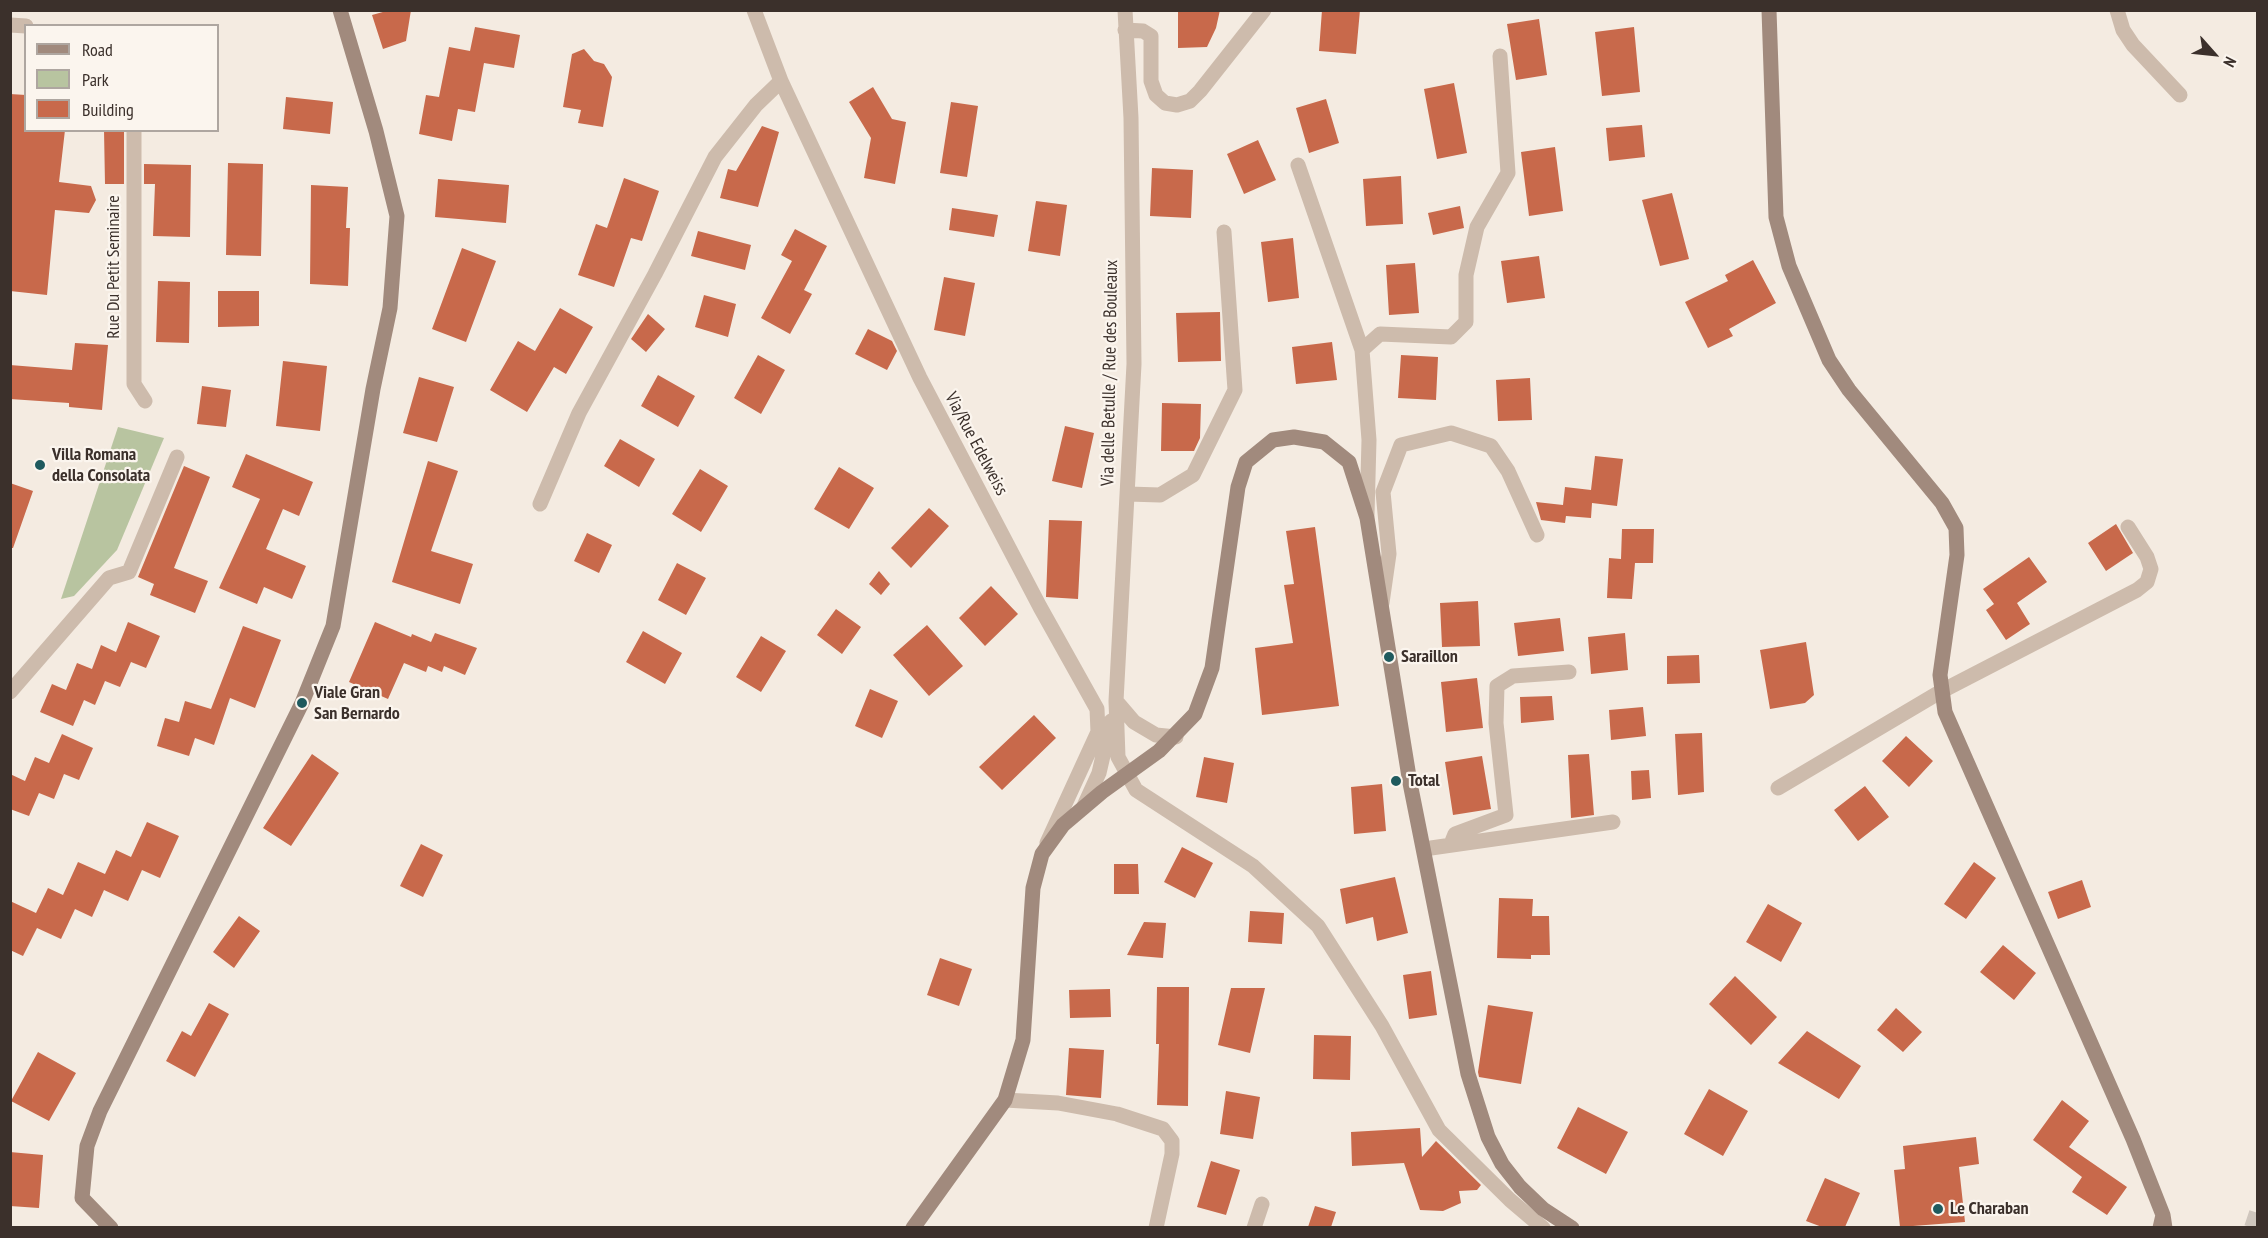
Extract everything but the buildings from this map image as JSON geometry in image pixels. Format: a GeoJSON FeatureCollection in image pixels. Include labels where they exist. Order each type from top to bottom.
{"type":"FeatureCollection","features":[{"type":"Feature","properties":{"kind":"main road"},"geometry":{"type":"LineString","coordinates":[[111,1227],[82,1198],[87,1146],[173,959],[302,703],[333,626],[373,389],[390,308],[397,216],[376,131],[340,10]]}},
{"type":"Feature","properties":{"kind":"main road"},"geometry":{"type":"LineString","coordinates":[[1769,10],[1776,217],[1789,266],[1829,360],[1849,390],[1942,503],[1956,528],[1957,555],[1940,675],[1940,692],[1945,712],[2133,1139],[2163,1223]]}},
{"type":"Feature","properties":{"kind":"main road"},"geometry":{"type":"LineString","coordinates":[[914,1227],[1005,1100],[1023,1040],[1033,888],[1042,854],[1063,825],[1176,736],[1196,714],[1212,668],[1238,487],[1246,462],[1273,440],[1294,437],[1324,442],[1349,462],[1367,518],[1397,711],[1468,1074],[1488,1137],[1502,1164],[1520,1187],[1542,1209],[1572,1227]]}},
{"type":"Feature","properties":{"kind":"street","name":"Via/Rue Edelweiss"},"geometry":{"type":"LineString","coordinates":[[753,10],[782,81],[920,378],[1040,607],[1097,709],[1098,732],[1042,854]]}},
{"type":"Feature","properties":{"kind":"street","name":"Via delle Betulle / Rue des Bouleaux"},"geometry":{"type":"LineString","coordinates":[[1116,701],[1134,364],[1131,118],[1125,10]]}},
{"type":"Feature","properties":{"kind":"street"},"geometry":{"type":"LineString","coordinates":[[1125,30],[1143,31],[1151,36],[1151,81],[1156,95],[1165,103],[1177,105],[1190,101],[1200,92],[1264,10]]}},
{"type":"Feature","properties":{"kind":"street"},"geometry":{"type":"LineString","coordinates":[[2117,10],[2123,30],[2133,45],[2180,95]]}},
{"type":"Feature","properties":{"kind":"street"},"geometry":{"type":"LineString","coordinates":[[1362,350],[1380,334],[1451,337],[1466,322],[1466,275],[1477,227],[1508,173],[1500,56]]}},
{"type":"Feature","properties":{"kind":"street"},"geometry":{"type":"LineString","coordinates":[[540,504],[579,413],[655,274],[715,157],[756,105],[782,81]]}},
{"type":"Feature","properties":{"kind":"street","name":"Rue Du Petit Seminaire"},"geometry":{"type":"LineString","coordinates":[[134,132],[134,384],[145,401]]}},
{"type":"Feature","properties":{"kind":"street"},"geometry":{"type":"LineString","coordinates":[[1298,165],[1362,350],[1369,440],[1367,518]]}},
{"type":"Feature","properties":{"kind":"street"},"geometry":{"type":"LineString","coordinates":[[1128,494],[1160,495],[1192,475],[1236,390],[1224,232]]}},
{"type":"Feature","properties":{"kind":"street"},"geometry":{"type":"LineString","coordinates":[[1382,609],[1389,554],[1383,492],[1401,445],[1451,433],[1491,446],[1508,471],[1537,535]]}},
{"type":"Feature","properties":{"kind":"street"},"geometry":{"type":"LineString","coordinates":[[10,692],[109,578],[129,572],[177,457]]}},
{"type":"Feature","properties":{"kind":"street"},"geometry":{"type":"LineString","coordinates":[[1778,788],[1940,692],[2137,590],[2147,582],[2151,569],[2147,556],[2128,527]]}},
{"type":"Feature","properties":{"kind":"street"},"geometry":{"type":"LineString","coordinates":[[1451,844],[1455,834],[1506,815],[1496,723],[1497,686],[1513,675],[1569,672]]}},
{"type":"Feature","properties":{"kind":"street"},"geometry":{"type":"LineString","coordinates":[[1116,701],[1134,722],[1156,735],[1176,736]]}},
{"type":"Feature","properties":{"kind":"street"},"geometry":{"type":"LineString","coordinates":[[1116,701],[1118,757],[1136,790],[1253,866],[1318,926],[1382,1026],[1438,1130],[1510,1200],[1543,1227]]}},
{"type":"Feature","properties":{"kind":"street"},"geometry":{"type":"LineString","coordinates":[[1083,808],[1099,773],[1116,701]]}},
{"type":"Feature","properties":{"kind":"street"},"geometry":{"type":"LineString","coordinates":[[1424,849],[1612,822]]}},
{"type":"Feature","properties":{"kind":"street"},"geometry":{"type":"LineString","coordinates":[[1005,1100],[1067,1105],[1117,1114],[1163,1129],[1172,1141],[1172,1154],[1156,1227]]}},
{"type":"Feature","properties":{"kind":"street"},"geometry":{"type":"LineString","coordinates":[[1254,1227],[1262,1204]]}},
{"type":"Feature","properties":{"kind":"green space"},"geometry":{"type":"Polygon","coordinates":[[[118,427],[164,438],[117,550],[74,596],[61,599],[118,427]]]}},
{"type":"Feature","properties":{"kind":"tunnel"},"geometry":{"type":"LineString","coordinates":[[2253,1228],[2258,1213]]}},
{"type":"Feature","properties":{"kind":"place","name":"Villa Romana della Consolata"},"geometry":{"type":"Point","coordinates":[40,465]}},
{"type":"Feature","properties":{"kind":"place","name":"Saraillon"},"geometry":{"type":"Point","coordinates":[1389,657]}},
{"type":"Feature","properties":{"kind":"place","name":"Viale Gran San Bernardo"},"geometry":{"type":"Point","coordinates":[302,703]}},
{"type":"Feature","properties":{"kind":"place","name":"Total"},"geometry":{"type":"Point","coordinates":[1396,781]}},
{"type":"Feature","properties":{"kind":"place","name":"Le Charaban"},"geometry":{"type":"Point","coordinates":[1938,1209]}}]}
